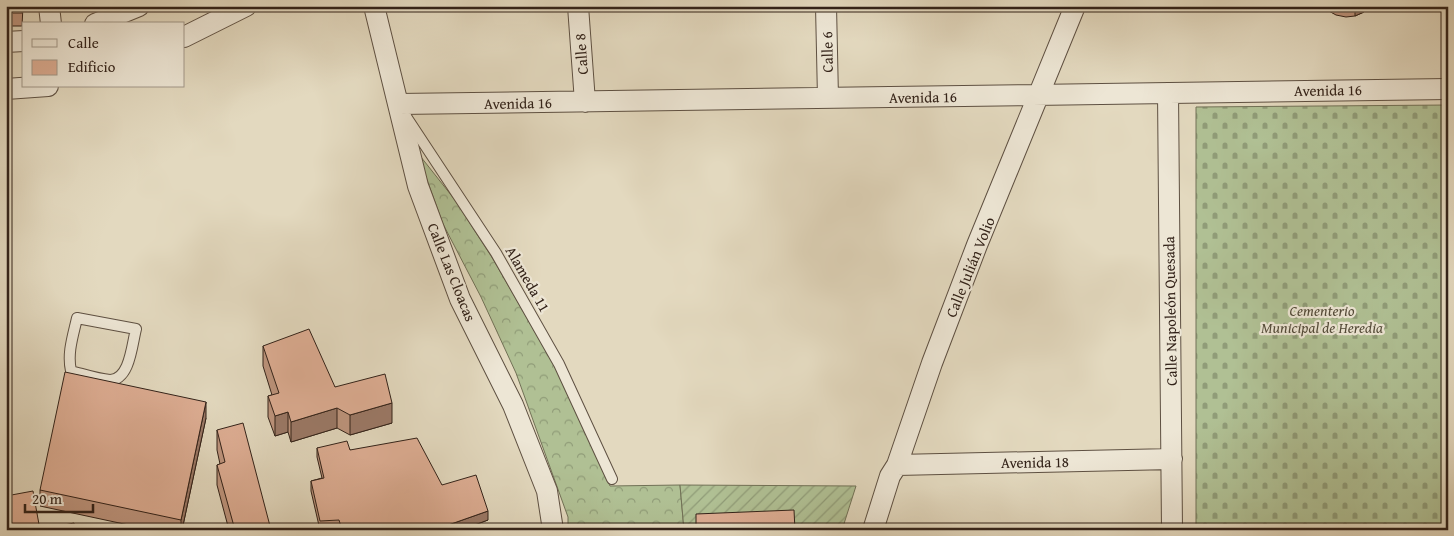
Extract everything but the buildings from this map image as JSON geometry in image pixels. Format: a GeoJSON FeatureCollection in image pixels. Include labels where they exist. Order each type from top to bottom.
{"type":"FeatureCollection","features":[{"type":"Feature","properties":{"kind":"street"},"geometry":{"type":"LineString","coordinates":[[49,6],[51,22]]}},
{"type":"Feature","properties":{"kind":"street"},"geometry":{"type":"LineString","coordinates":[[100,22],[139,6]]}},
{"type":"Feature","properties":{"kind":"street"},"geometry":{"type":"LineString","coordinates":[[185,36],[246,6]]}},
{"type":"Feature","properties":{"kind":"street","name":"Calle Las Cloacas"},"geometry":{"type":"LineString","coordinates":[[374,6],[418,186],[460,299],[516,413],[547,491],[553,530]]}},
{"type":"Feature","properties":{"kind":"street","name":"Calle 8"},"geometry":{"type":"LineString","coordinates":[[578,6],[584,102]]}},
{"type":"Feature","properties":{"kind":"street","name":"Calle 6"},"geometry":{"type":"LineString","coordinates":[[826,6],[828,98]]}},
{"type":"Feature","properties":{"kind":"street","name":"Calle Julián Volio"},"geometry":{"type":"LineString","coordinates":[[873,530],[890,476],[897,464],[932,363],[977,245],[1075,6]]}},
{"type":"Feature","properties":{"kind":"street"},"geometry":{"type":"LineString","coordinates":[[6,42],[22,41]]}},
{"type":"Feature","properties":{"kind":"street"},"geometry":{"type":"LineString","coordinates":[[6,89],[22,88]]}},
{"type":"Feature","properties":{"kind":"street","name":"Avenida 16"},"geometry":{"type":"LineString","coordinates":[[398,104],[1448,88]]}},
{"type":"Feature","properties":{"kind":"street","name":"Calle Napoleón Quesada"},"geometry":{"type":"LineString","coordinates":[[1168,93],[1172,530]]}},
{"type":"Feature","properties":{"kind":"street","name":"Avenida 18"},"geometry":{"type":"LineString","coordinates":[[897,464],[1172,459]]}},
{"type":"Feature","properties":{"kind":"lane","name":"Alameda 11"},"geometry":{"type":"LineString","coordinates":[[398,104],[501,262],[559,364],[612,479]]}},
{"type":"Feature","properties":{"kind":"lane"},"geometry":{"type":"LineString","coordinates":[[77,318],[136,328],[126,369],[120,377],[110,380],[71,371],[70,352],[77,318]]}},
{"type":"Feature","properties":{"kind":"green space","name":"Cementerio Municipal de Heredia"},"geometry":{"type":"Polygon","coordinates":[[[1448,105],[1448,530],[1196,530],[1196,107],[1448,105]]]}},
{"type":"Feature","properties":{"kind":"green space"},"geometry":{"type":"Polygon","coordinates":[[[417,152],[455,200],[493,259],[557,370],[610,486],[680,485],[684,530],[568,530],[568,517],[516,373],[481,297],[443,224],[417,152]]]}},
{"type":"Feature","properties":{"kind":"green space"},"geometry":{"type":"Polygon","coordinates":[[[680,485],[856,486],[842,530],[684,530],[680,485]]]}}]}
